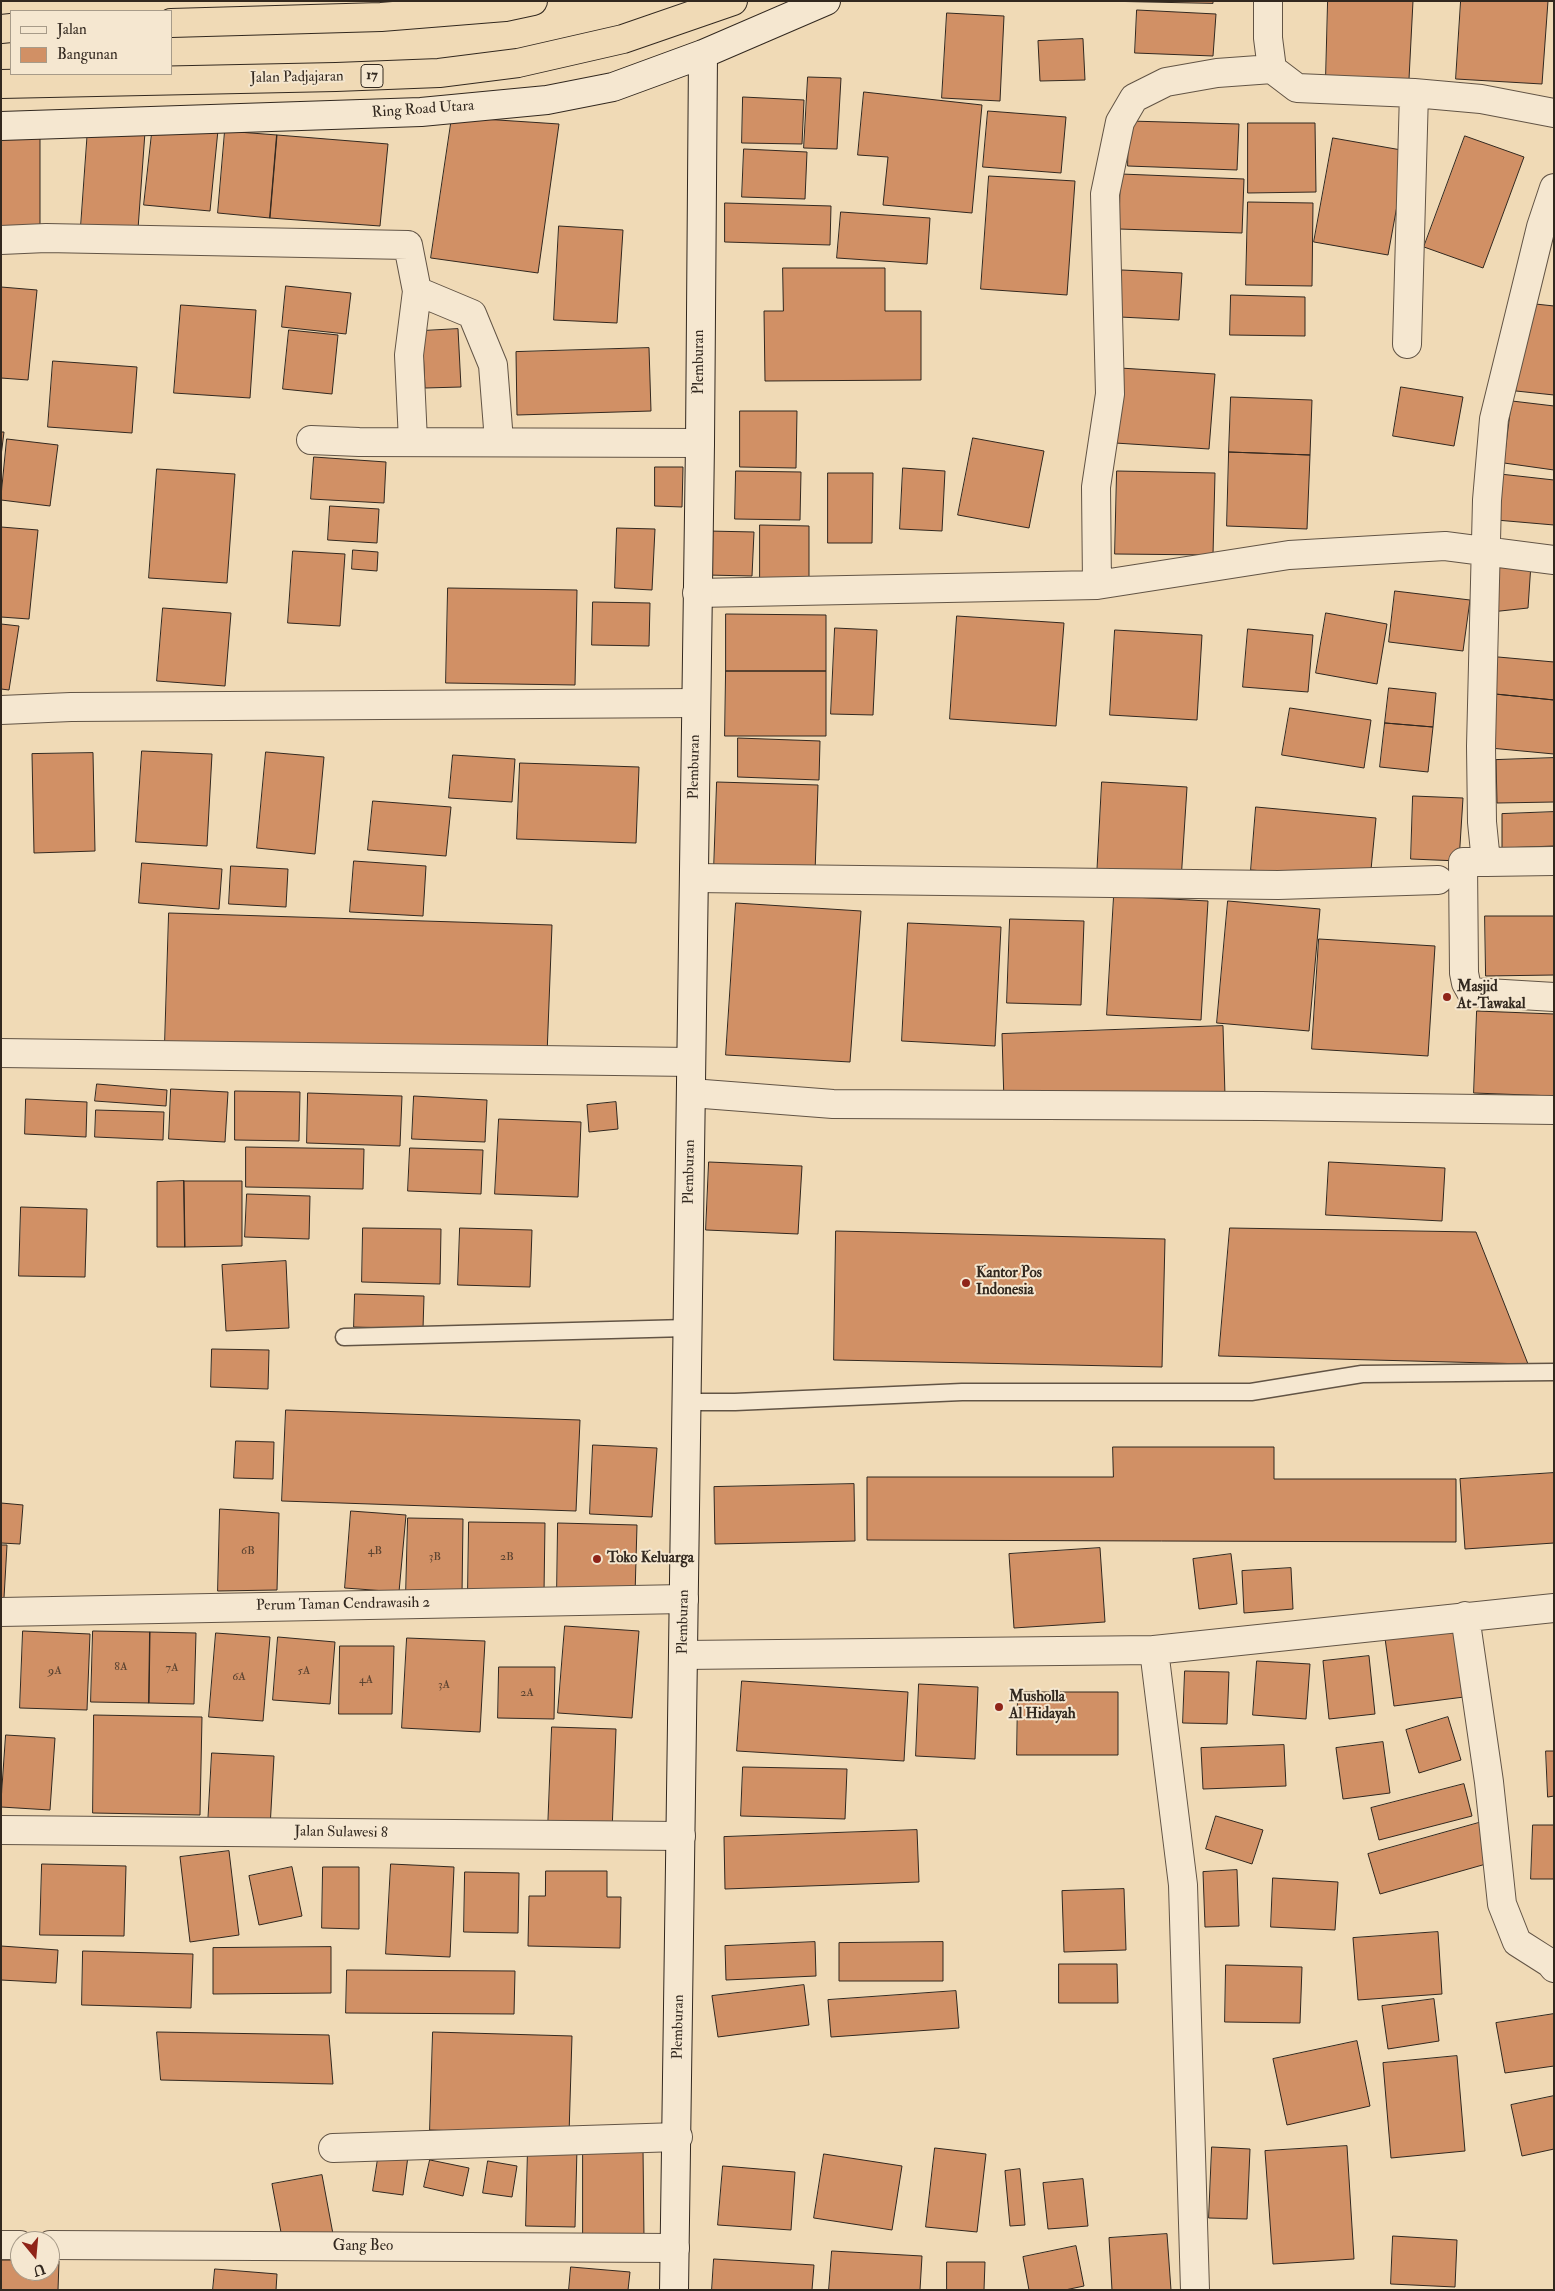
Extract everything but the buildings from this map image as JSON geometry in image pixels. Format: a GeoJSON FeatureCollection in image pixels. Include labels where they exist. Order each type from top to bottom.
{"type":"FeatureCollection","features":[{"type":"Feature","properties":{"kind":"highway"},"geometry":{"type":"LineString","coordinates":[[172,23],[381,17],[505,7],[533,1]]}},
{"type":"Feature","properties":{"kind":"highway","name":"Jalan Padjajaran"},"geometry":{"type":"LineString","coordinates":[[1,84],[336,78],[439,72],[518,63],[623,39],[733,1]]}},
{"type":"Feature","properties":{"kind":"street","name":"Ring Road Utara"},"geometry":{"type":"LineString","coordinates":[[1,126],[421,112],[547,100],[613,87],[703,54],[826,1]]}},
{"type":"Feature","properties":{"kind":"street"},"geometry":{"type":"LineString","coordinates":[[1268,1],[1268,38],[1272,69]]}},
{"type":"Feature","properties":{"kind":"street","name":"Plemburan"},"geometry":{"type":"LineString","coordinates":[[674,2290],[678,2137],[686,1402],[700,443],[703,54]]}},
{"type":"Feature","properties":{"kind":"street"},"geometry":{"type":"LineString","coordinates":[[1097,586],[1096,487],[1110,394],[1105,194],[1120,122],[1134,98],[1166,82],[1217,72],[1272,69],[1297,88],[1414,93],[1481,99],[1554,113]]}},
{"type":"Feature","properties":{"kind":"street"},"geometry":{"type":"LineString","coordinates":[[1407,344],[1414,93]]}},
{"type":"Feature","properties":{"kind":"street"},"geometry":{"type":"LineString","coordinates":[[1486,862],[1482,822],[1481,746],[1485,550],[1494,418],[1541,227],[1554,188]]}},
{"type":"Feature","properties":{"kind":"street"},"geometry":{"type":"LineString","coordinates":[[1,240],[46,238],[408,246],[417,292],[409,355],[414,441]]}},
{"type":"Feature","properties":{"kind":"street"},"geometry":{"type":"LineString","coordinates":[[417,292],[472,314],[493,365],[500,441]]}},
{"type":"Feature","properties":{"kind":"street"},"geometry":{"type":"LineString","coordinates":[[311,440],[359,442],[700,443]]}},
{"type":"Feature","properties":{"kind":"street"},"geometry":{"type":"LineString","coordinates":[[697,593],[1097,586],[1289,555],[1445,546],[1554,560]]}},
{"type":"Feature","properties":{"kind":"street"},"geometry":{"type":"LineString","coordinates":[[1,710],[71,707],[696,703]]}},
{"type":"Feature","properties":{"kind":"street"},"geometry":{"type":"LineString","coordinates":[[1554,861],[1463,862],[1464,973],[1466,983],[1471,992],[1554,997]]}},
{"type":"Feature","properties":{"kind":"street"},"geometry":{"type":"LineString","coordinates":[[694,878],[1278,885],[1438,880]]}},
{"type":"Feature","properties":{"kind":"street"},"geometry":{"type":"LineString","coordinates":[[1,1053],[691,1062]]}},
{"type":"Feature","properties":{"kind":"street"},"geometry":{"type":"LineString","coordinates":[[691,1094],[833,1104],[1261,1106],[1554,1110]]}},
{"type":"Feature","properties":{"kind":"street","name":"Perum Taman Cendrawasih 2"},"geometry":{"type":"LineString","coordinates":[[1,1612],[684,1599]]}},
{"type":"Feature","properties":{"kind":"street"},"geometry":{"type":"LineString","coordinates":[[683,1655],[1154,1650],[1554,1608]]}},
{"type":"Feature","properties":{"kind":"street"},"geometry":{"type":"LineString","coordinates":[[1465,1616],[1489,1782],[1502,1904],[1517,1942],[1554,1968]]}},
{"type":"Feature","properties":{"kind":"street"},"geometry":{"type":"LineString","coordinates":[[1154,1650],[1183,1885],[1195,2290]]}},
{"type":"Feature","properties":{"kind":"street","name":"Jalan Sulawesi 8"},"geometry":{"type":"LineString","coordinates":[[1,1830],[681,1836]]}},
{"type":"Feature","properties":{"kind":"street"},"geometry":{"type":"LineString","coordinates":[[333,2148],[678,2137]]}},
{"type":"Feature","properties":{"kind":"street","name":"Gang Beo"},"geometry":{"type":"LineString","coordinates":[[60,2246],[675,2248]]}},
{"type":"Feature","properties":{"kind":"lane"},"geometry":{"type":"LineString","coordinates":[[344,1337],[688,1328]]}},
{"type":"Feature","properties":{"kind":"lane"},"geometry":{"type":"LineString","coordinates":[[686,1402],[735,1402],[962,1392],[1251,1392],[1362,1374],[1554,1372]]}},
{"type":"Feature","properties":{"kind":"place","name":"Masjid At-Tawakal"},"geometry":{"type":"Point","coordinates":[1447,997]}},
{"type":"Feature","properties":{"kind":"place","name":"Kantor Pos Indonesia"},"geometry":{"type":"Point","coordinates":[966,1283]}},
{"type":"Feature","properties":{"kind":"place","name":"Toko Keluarga"},"geometry":{"type":"Point","coordinates":[597,1559]}},
{"type":"Feature","properties":{"kind":"place","name":"Musholla Al Hidayah"},"geometry":{"type":"Point","coordinates":[999,1707]}}]}
